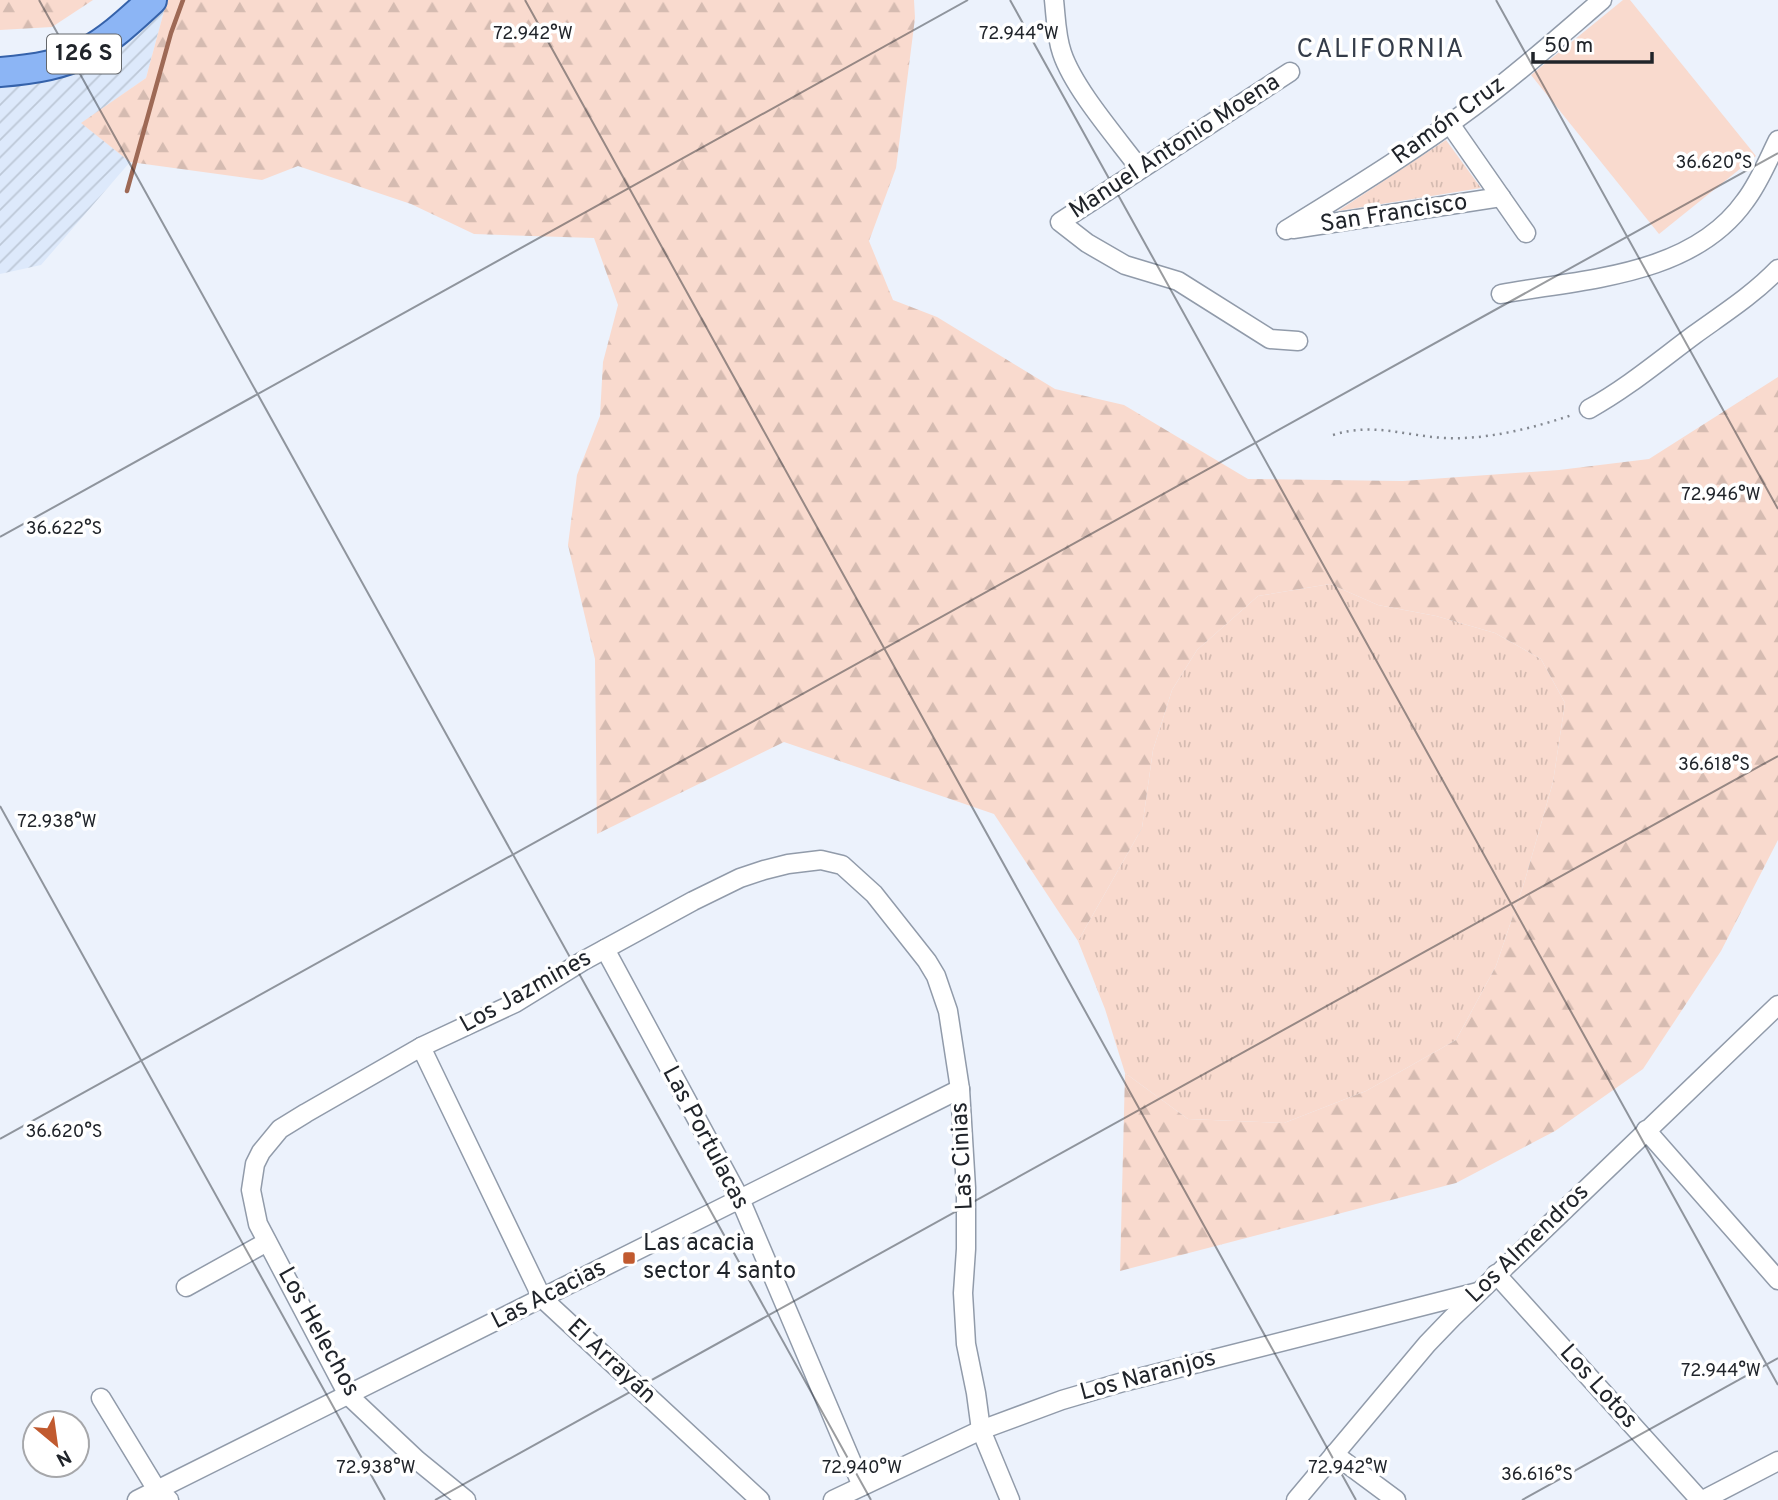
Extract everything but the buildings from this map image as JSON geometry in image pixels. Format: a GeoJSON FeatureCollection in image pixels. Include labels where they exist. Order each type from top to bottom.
{"type":"FeatureCollection","features":[{"type":"Feature","properties":{"kind":"main road","name":"126 S"},"geometry":{"type":"LineString","coordinates":[[0,72],[53,66],[83,55],[120,30],[152,0]]}},
{"type":"Feature","properties":{"kind":"street"},"geometry":{"type":"LineString","coordinates":[[1054,0],[1058,38],[1069,70],[1140,169]]}},
{"type":"Feature","properties":{"kind":"street","name":"Ramón Cruz"},"geometry":{"type":"LineString","coordinates":[[1286,230],[1450,124],[1503,84],[1602,0]]}},
{"type":"Feature","properties":{"kind":"street","name":"Manuel Antonio Moena"},"geometry":{"type":"LineString","coordinates":[[1290,72],[1060,222],[1087,243],[1125,265],[1178,281],[1270,339],[1298,341]]}},
{"type":"Feature","properties":{"kind":"street"},"geometry":{"type":"LineString","coordinates":[[1450,124],[1526,233]]}},
{"type":"Feature","properties":{"kind":"street"},"geometry":{"type":"LineString","coordinates":[[1501,294],[1629,271],[1673,258],[1689,250],[1719,230],[1746,201],[1778,140]]}},
{"type":"Feature","properties":{"kind":"street","name":"San Francisco"},"geometry":{"type":"LineString","coordinates":[[1286,230],[1501,197]]}},
{"type":"Feature","properties":{"kind":"street"},"geometry":{"type":"LineString","coordinates":[[1589,410],[1660,363],[1751,294],[1778,269]]}},
{"type":"Feature","properties":{"kind":"street","name":"Los Jazmines"},"geometry":{"type":"LineString","coordinates":[[255,1164],[272,1136],[288,1123],[421,1048],[515,1003],[605,949],[705,895],[740,878],[788,864],[821,860]]}},
{"type":"Feature","properties":{"kind":"street","name":"Las Cinias"},"geometry":{"type":"LineString","coordinates":[[821,860],[842,865],[863,882],[927,961],[936,976],[948,1011],[960,1089],[966,1219],[966,1344],[981,1430],[1010,1500]]}},
{"type":"Feature","properties":{"kind":"street","name":"Las Portulacas"},"geometry":{"type":"LineString","coordinates":[[605,949],[740,1199],[862,1486]]}},
{"type":"Feature","properties":{"kind":"street","name":"Los Almendros"},"geometry":{"type":"LineString","coordinates":[[1296,1500],[1427,1344],[1496,1274],[1778,1005]]}},
{"type":"Feature","properties":{"kind":"street","name":"El Arrayán"},"geometry":{"type":"LineString","coordinates":[[421,1048],[542,1298],[760,1500]]}},
{"type":"Feature","properties":{"kind":"street","name":"Las Acacias"},"geometry":{"type":"LineString","coordinates":[[137,1500],[163,1495],[348,1395],[960,1089]]}},
{"type":"Feature","properties":{"kind":"street"},"geometry":{"type":"LineString","coordinates":[[1646,1130],[1778,1280]]}},
{"type":"Feature","properties":{"kind":"street","name":"Los Helechos"},"geometry":{"type":"LineString","coordinates":[[255,1164],[252,1201],[258,1224],[348,1395],[417,1460],[466,1500]]}},
{"type":"Feature","properties":{"kind":"street"},"geometry":{"type":"LineString","coordinates":[[186,1287],[267,1242]]}},
{"type":"Feature","properties":{"kind":"street","name":"Los Lotos"},"geometry":{"type":"LineString","coordinates":[[1496,1274],[1702,1500]]}},
{"type":"Feature","properties":{"kind":"street","name":"Los Naranjos"},"geometry":{"type":"LineString","coordinates":[[833,1500],[981,1430],[1062,1400],[1478,1292]]}},
{"type":"Feature","properties":{"kind":"street"},"geometry":{"type":"LineString","coordinates":[[101,1398],[163,1495]]}},
{"type":"Feature","properties":{"kind":"street"},"geometry":{"type":"LineString","coordinates":[[1335,1454],[1396,1500]]}},
{"type":"Feature","properties":{"kind":"street"},"geometry":{"type":"LineString","coordinates":[[1702,1500],[1778,1461]]}},
{"type":"Feature","properties":{"kind":"path"},"geometry":{"type":"LineString","coordinates":[[1334,435],[1370,428],[1445,438],[1470,438],[1540,424],[1589,410]]}},
{"type":"Feature","properties":{"kind":"shaded area"},"geometry":{"type":"Polygon","coordinates":[[[137,0],[167,0],[146,78],[82,123],[130,162],[41,265],[0,274],[0,60],[55,59],[137,0]]]}},
{"type":"Feature","properties":{"kind":"green space"},"geometry":{"type":"Polygon","coordinates":[[[0,0],[93,0],[52,27],[0,30],[0,0]]]}},
{"type":"Feature","properties":{"kind":"green space"},"geometry":{"type":"Polygon","coordinates":[[[167,0],[914,0],[915,18],[896,168],[869,241],[893,300],[937,317],[1055,389],[1124,405],[1248,479],[1403,481],[1559,470],[1649,459],[1778,377],[1778,840],[1721,951],[1643,1069],[1555,1131],[1456,1183],[1120,1271],[1125,1073],[1188,1119],[1284,1123],[1366,1091],[1456,1040],[1496,966],[1525,880],[1553,782],[1565,703],[1541,659],[1495,633],[1436,616],[1378,605],[1330,584],[1258,596],[1197,650],[1172,690],[1153,750],[1142,828],[1078,941],[994,814],[784,742],[597,834],[595,659],[568,545],[577,475],[600,416],[603,362],[618,305],[594,238],[474,234],[411,204],[298,166],[262,180],[130,162],[81,123],[146,78],[167,0]]]}},
{"type":"Feature","properties":{"kind":"green space"},"geometry":{"type":"Polygon","coordinates":[[[1623,0],[1630,0],[1756,156],[1659,234],[1531,75],[1623,0]]]}},
{"type":"Feature","properties":{"kind":"green space"},"geometry":{"type":"Polygon","coordinates":[[[1446,140],[1481,188],[1338,211],[1446,140]]]}},
{"type":"Feature","properties":{"kind":"green space"},"geometry":{"type":"Polygon","coordinates":[[[1330,584],[1378,605],[1436,616],[1495,633],[1541,659],[1565,703],[1553,782],[1525,880],[1496,966],[1456,1040],[1366,1091],[1284,1123],[1188,1119],[1125,1073],[1105,1009],[1078,941],[1142,828],[1153,750],[1172,690],[1197,650],[1258,596],[1330,584]]]}},
{"type":"Feature","properties":{"kind":"waterway"},"geometry":{"type":"LineString","coordinates":[[127,191],[171,33],[183,0]]}},
{"type":"Feature","properties":{"kind":"place","name":"Las acacia sector 4 santo"},"geometry":{"type":"Point","coordinates":[629,1258]}},
{"type":"Feature","properties":{"kind":"district","name":"CALIFORNIA"},"geometry":{"type":"Point","coordinates":[1381,50]}}]}
